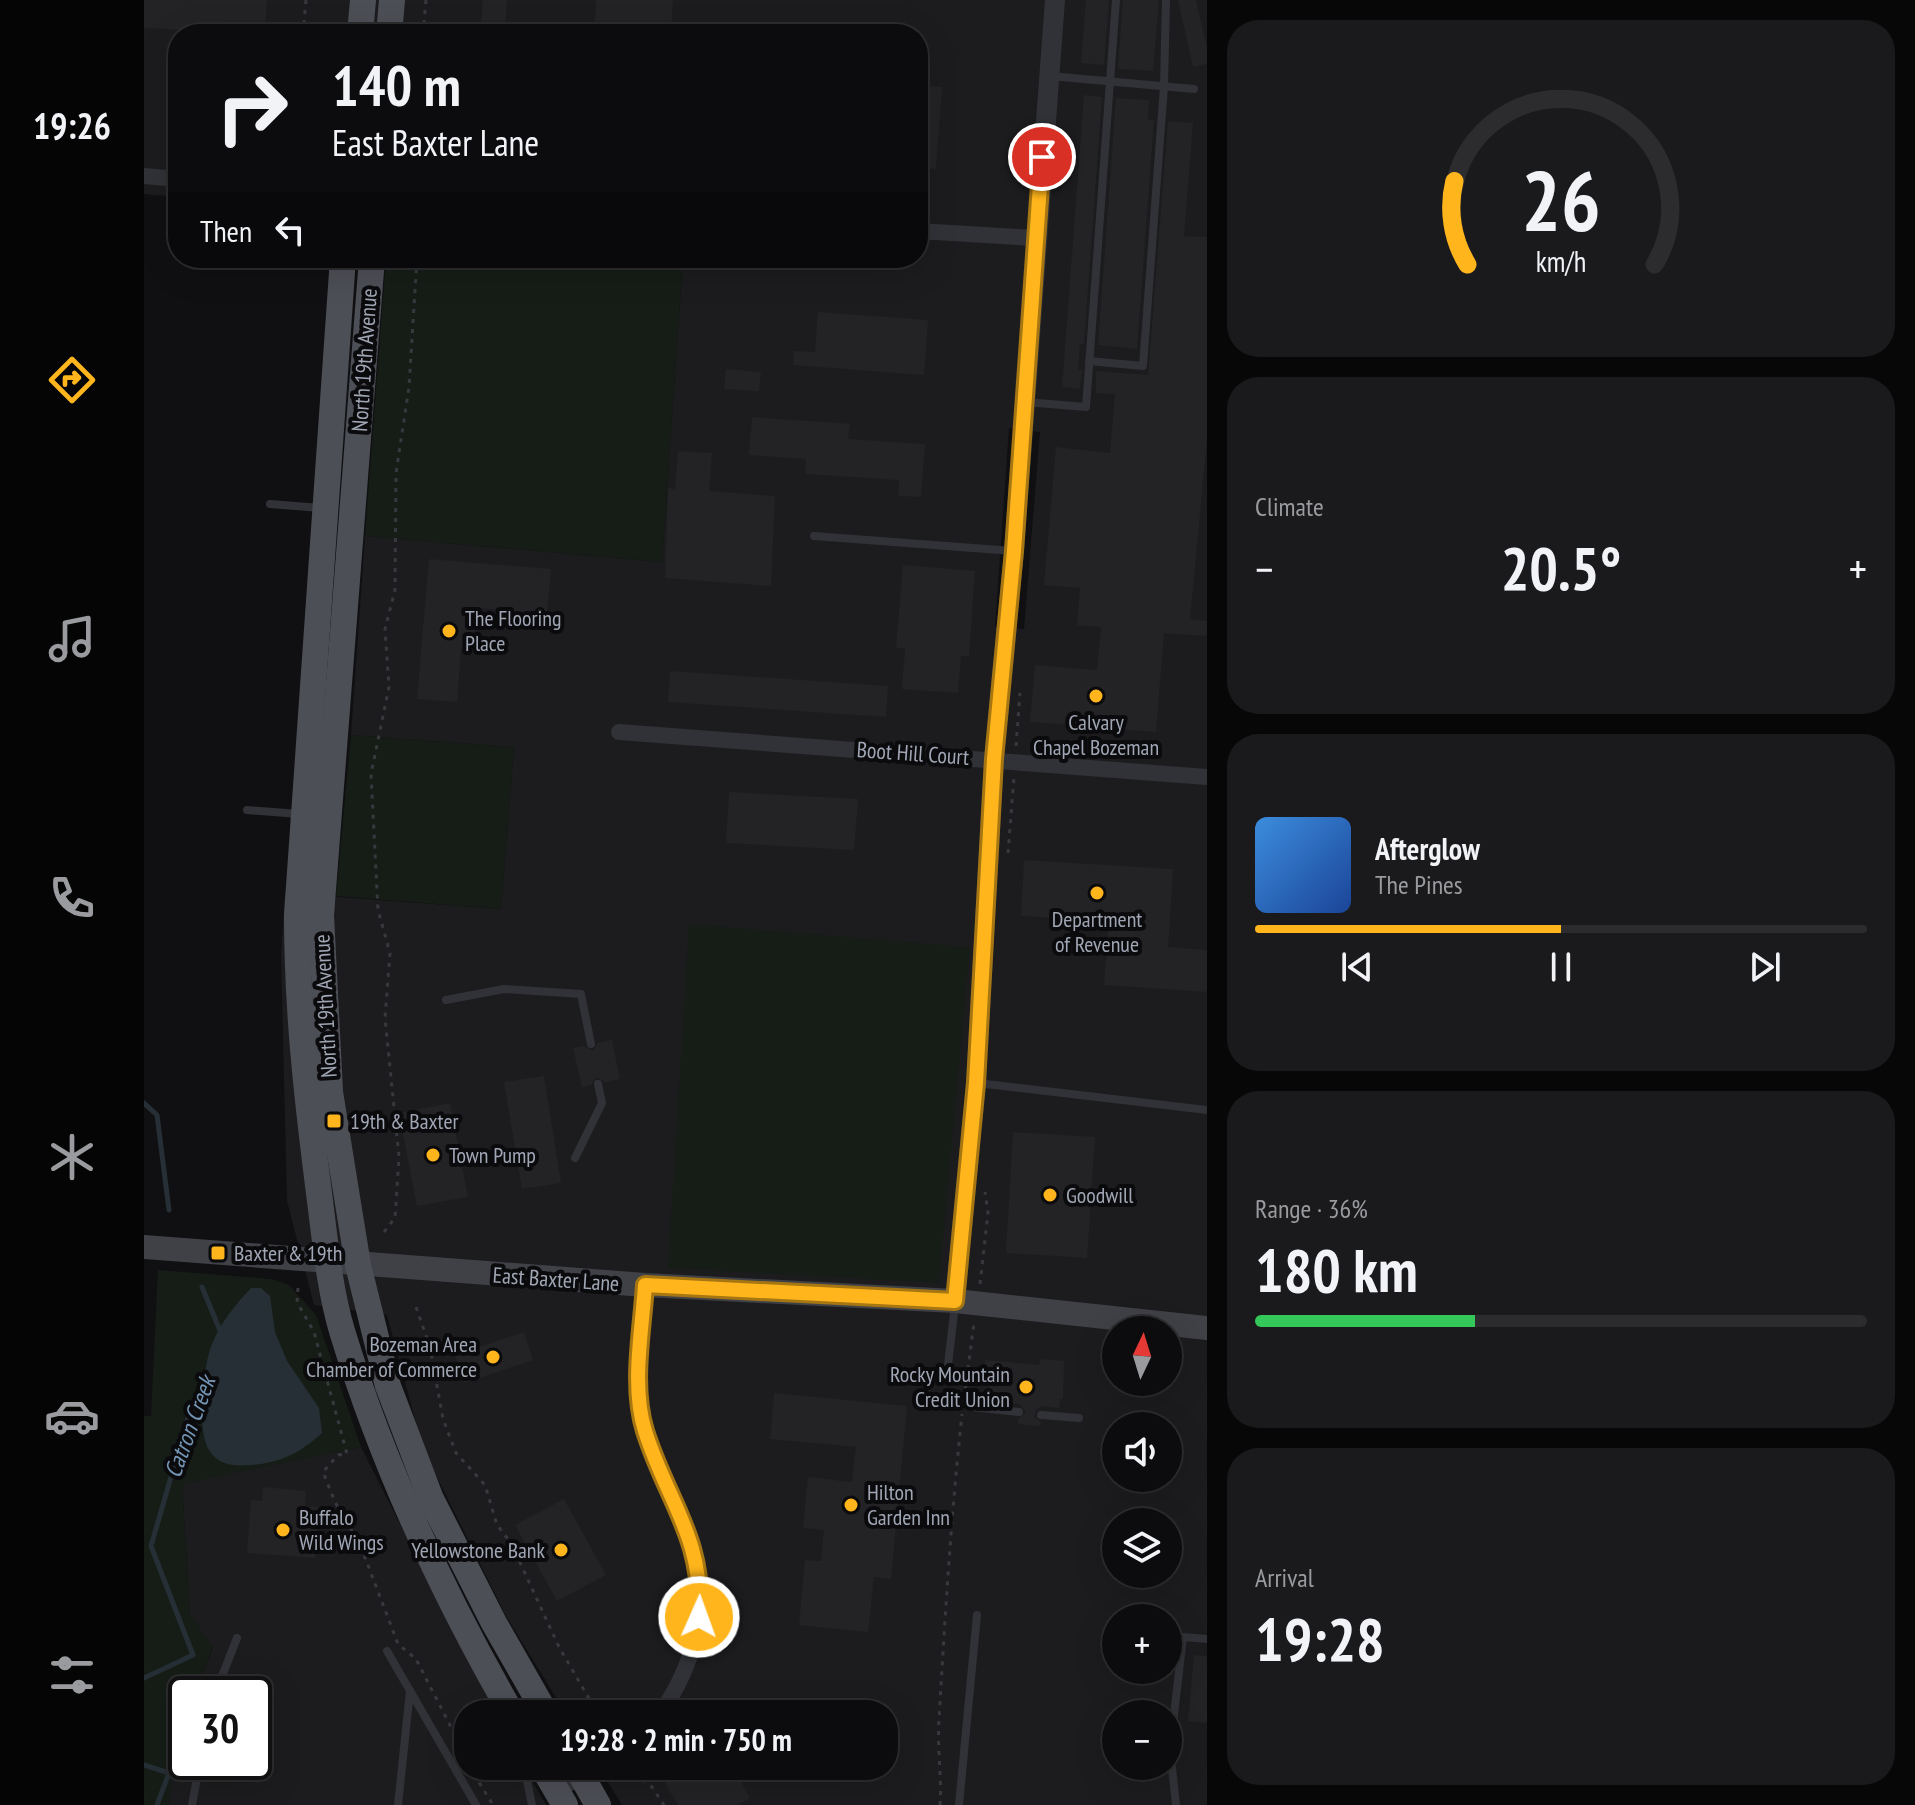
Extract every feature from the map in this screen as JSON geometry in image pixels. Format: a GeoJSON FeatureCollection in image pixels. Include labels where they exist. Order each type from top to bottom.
{"type":"FeatureCollection","features":[{"type":"Feature","properties":{"kind":"main road"},"geometry":{"type":"LineString","coordinates":[[361,24],[363,0]]}},
{"type":"Feature","properties":{"kind":"main road"},"geometry":{"type":"LineString","coordinates":[[390,24],[392,0]]}},
{"type":"Feature","properties":{"kind":"main road","name":"North 19th Avenue"},"geometry":{"type":"LineString","coordinates":[[342,268],[297,915],[297,1001],[328,1263],[341,1328],[410,1519],[458,1619],[504,1700]]}},
{"type":"Feature","properties":{"kind":"main road","name":"North 19th Avenue"},"geometry":{"type":"LineString","coordinates":[[371,268],[321,915],[330,1092],[358,1265],[388,1386],[431,1499],[494,1623],[538,1700]]}},
{"type":"Feature","properties":{"kind":"main road","name":"East Baxter Lane"},"geometry":{"type":"LineString","coordinates":[[144,1247],[645,1285],[955,1301],[1207,1328]]}},
{"type":"Feature","properties":{"kind":"main road"},"geometry":{"type":"LineString","coordinates":[[550,1780],[561,1798]]}},
{"type":"Feature","properties":{"kind":"main road"},"geometry":{"type":"LineString","coordinates":[[589,1780],[598,1805]]}},
{"type":"Feature","properties":{"kind":"street"},"geometry":{"type":"LineString","coordinates":[[955,1301],[976,1083],[994,759],[1014,551],[1055,0]]}},
{"type":"Feature","properties":{"kind":"street"},"geometry":{"type":"LineString","coordinates":[[144,176],[168,178]]}},
{"type":"Feature","properties":{"kind":"street"},"geometry":{"type":"LineString","coordinates":[[928,232],[1035,238]]}},
{"type":"Feature","properties":{"kind":"street","name":"Boot Hill Court"},"geometry":{"type":"LineString","coordinates":[[619,732],[1207,777]]}},
{"type":"Feature","properties":{"kind":"street"},"geometry":{"type":"LineString","coordinates":[[645,1285],[639,1407],[646,1432],[691,1539],[700,1576],[698,1628],[682,1679],[669,1700]]}},
{"type":"Feature","properties":{"kind":"street"},"geometry":{"type":"LineString","coordinates":[[561,1798],[576,1780]]}},
{"type":"Feature","properties":{"kind":"lane"},"geometry":{"type":"LineString","coordinates":[[1024,402],[1086,407],[1116,0]]}},
{"type":"Feature","properties":{"kind":"lane"},"geometry":{"type":"LineString","coordinates":[[1089,361],[1143,366],[1164,86],[1166,0]]}},
{"type":"Feature","properties":{"kind":"lane"},"geometry":{"type":"LineString","coordinates":[[1049,76],[1194,89]]}},
{"type":"Feature","properties":{"kind":"lane"},"geometry":{"type":"LineString","coordinates":[[270,504],[326,508]]}},
{"type":"Feature","properties":{"kind":"lane"},"geometry":{"type":"LineString","coordinates":[[814,536],[1014,551]]}},
{"type":"Feature","properties":{"kind":"lane"},"geometry":{"type":"LineString","coordinates":[[247,810],[304,814]]}},
{"type":"Feature","properties":{"kind":"lane"},"geometry":{"type":"LineString","coordinates":[[446,1000],[504,989],[581,994],[591,1044]]}},
{"type":"Feature","properties":{"kind":"lane"},"geometry":{"type":"LineString","coordinates":[[976,1083],[1207,1110]]}},
{"type":"Feature","properties":{"kind":"lane"},"geometry":{"type":"LineString","coordinates":[[575,1158],[602,1103],[598,1084]]}},
{"type":"Feature","properties":{"kind":"lane"},"geometry":{"type":"LineString","coordinates":[[947,1374],[955,1301]]}},
{"type":"Feature","properties":{"kind":"lane"},"geometry":{"type":"LineString","coordinates":[[972,1407],[1019,1412]]}},
{"type":"Feature","properties":{"kind":"lane"},"geometry":{"type":"LineString","coordinates":[[1041,1415],[1079,1418]]}},
{"type":"Feature","properties":{"kind":"lane"},"geometry":{"type":"LineString","coordinates":[[959,1805],[977,1615]]}},
{"type":"Feature","properties":{"kind":"lane"},"geometry":{"type":"LineString","coordinates":[[1176,1805],[1170,1749],[1183,1637],[1207,1639]]}},
{"type":"Feature","properties":{"kind":"lane"},"geometry":{"type":"LineString","coordinates":[[222,1676],[237,1638]]}},
{"type":"Feature","properties":{"kind":"lane"},"geometry":{"type":"LineString","coordinates":[[387,1651],[476,1805]]}},
{"type":"Feature","properties":{"kind":"lane"},"geometry":{"type":"LineString","coordinates":[[398,1805],[410,1691]]}},
{"type":"Feature","properties":{"kind":"lane"},"geometry":{"type":"LineString","coordinates":[[192,1805],[197,1780]]}},
{"type":"Feature","properties":{"kind":"lane"},"geometry":{"type":"LineString","coordinates":[[527,1780],[532,1805]]}},
{"type":"Feature","properties":{"kind":"path"},"geometry":{"type":"LineString","coordinates":[[304,24],[306,0]]}},
{"type":"Feature","properties":{"kind":"path"},"geometry":{"type":"LineString","coordinates":[[424,24],[426,0]]}},
{"type":"Feature","properties":{"kind":"path"},"geometry":{"type":"LineString","coordinates":[[384,1232],[395,1218],[399,1157],[385,1018],[390,953],[378,910],[371,774],[389,687],[385,629],[395,590],[396,473],[409,387],[416,268]]}},
{"type":"Feature","properties":{"kind":"path"},"geometry":{"type":"LineString","coordinates":[[298,1288],[297,1302],[314,1332],[347,1454],[338,1455],[323,1472],[335,1502],[361,1547],[398,1644],[416,1659],[454,1734]]}},
{"type":"Feature","properties":{"kind":"path"},"geometry":{"type":"LineString","coordinates":[[416,1307],[430,1347],[443,1419],[456,1453],[485,1485],[497,1525],[511,1543],[559,1647],[590,1700]]}},
{"type":"Feature","properties":{"kind":"path"},"geometry":{"type":"LineString","coordinates":[[478,1780],[493,1805]]}},
{"type":"Feature","properties":{"kind":"path"},"geometry":{"type":"LineString","coordinates":[[644,1780],[664,1805]]}},
{"type":"Feature","properties":{"kind":"shaded area"},"geometry":{"type":"Polygon","coordinates":[[[144,0],[1207,0],[1207,1805],[622,1805],[607,1780],[898,1780],[898,1700],[557,1700],[506,1616],[423,1449],[387,1315],[314,1305],[287,1201],[281,955],[285,893],[501,909],[514,747],[351,735],[365,536],[662,562],[682,268],[928,268],[928,24],[168,24],[168,196],[144,194],[144,0]],[[1009,428],[995,627],[1024,629],[1040,432],[1009,428]]]}},
{"type":"Feature","properties":{"kind":"shaded area"},"geometry":{"type":"Polygon","coordinates":[[[385,268],[682,268],[662,562],[365,536],[385,268]]]}},
{"type":"Feature","properties":{"kind":"shaded area"},"geometry":{"type":"Polygon","coordinates":[[[351,735],[514,747],[501,909],[336,896],[351,735]]]}},
{"type":"Feature","properties":{"kind":"shaded area"},"geometry":{"type":"Polygon","coordinates":[[[689,924],[970,947],[939,1283],[668,1268],[689,924]]]}},
{"type":"Feature","properties":{"kind":"shaded area"},"geometry":{"type":"Polygon","coordinates":[[[158,1270],[271,1279],[289,1285],[316,1315],[361,1447],[182,1484],[190,1615],[213,1647],[202,1676],[168,1676],[168,1780],[173,1780],[168,1805],[144,1805],[144,1416],[151,1416],[158,1270]]]}},
{"type":"Feature","properties":{"kind":"shaded area"},"geometry":{"type":"Polygon","coordinates":[[[251,1288],[261,1288],[270,1296],[275,1332],[287,1361],[319,1408],[322,1433],[298,1451],[280,1459],[261,1464],[234,1465],[215,1457],[206,1444],[202,1416],[204,1383],[216,1336],[229,1314],[251,1288]]]}},
{"type":"Feature","properties":{"kind":"shaded area"},"geometry":{"type":"Polygon","coordinates":[[[361,1447],[489,1700],[454,1700],[454,1780],[532,1780],[546,1805],[168,1805],[172,1780],[272,1780],[272,1676],[202,1676],[213,1648],[190,1615],[182,1483],[361,1447]]]}},
{"type":"Feature","properties":{"kind":"building"},"geometry":{"type":"Polygon","coordinates":[[[144,0],[267,0],[266,24],[168,24],[168,29],[144,28],[144,0]]]}},
{"type":"Feature","properties":{"kind":"building"},"geometry":{"type":"Polygon","coordinates":[[[483,0],[507,0],[505,24],[481,23],[483,0]]]}},
{"type":"Feature","properties":{"kind":"building"},"geometry":{"type":"Polygon","coordinates":[[[596,0],[673,0],[672,24],[595,24],[596,0]]]}},
{"type":"Feature","properties":{"kind":"building"},"geometry":{"type":"Polygon","coordinates":[[[1086,0],[1109,0],[1104,65],[1081,63],[1086,0]]]}},
{"type":"Feature","properties":{"kind":"building"},"geometry":{"type":"Polygon","coordinates":[[[1123,0],[1159,0],[1153,71],[1120,69],[1118,66],[1123,0]]]}},
{"type":"Feature","properties":{"kind":"building"},"geometry":{"type":"Polygon","coordinates":[[[1178,0],[1196,0],[1207,48],[1207,64],[1193,67],[1178,0]]]}},
{"type":"Feature","properties":{"kind":"building"},"geometry":{"type":"Polygon","coordinates":[[[928,86],[942,87],[936,169],[928,168],[928,86]]]}},
{"type":"Feature","properties":{"kind":"building"},"geometry":{"type":"Polygon","coordinates":[[[1084,95],[1102,97],[1084,344],[1080,344],[1078,369],[1082,370],[1080,389],[1062,387],[1084,95]]]}},
{"type":"Feature","properties":{"kind":"building"},"geometry":{"type":"Polygon","coordinates":[[[1116,98],[1149,100],[1148,120],[1154,120],[1137,349],[1098,345],[1116,98]]]}},
{"type":"Feature","properties":{"kind":"building"},"geometry":{"type":"Polygon","coordinates":[[[1168,121],[1193,123],[1184,236],[1207,237],[1207,439],[1190,619],[1207,621],[1207,636],[1164,633],[1156,732],[1030,722],[1035,665],[1097,670],[1101,627],[1077,625],[1080,588],[1044,585],[1056,447],[1110,453],[1115,394],[1096,393],[1096,371],[1148,375],[1168,121]]]}},
{"type":"Feature","properties":{"kind":"building"},"geometry":{"type":"Polygon","coordinates":[[[818,312],[928,320],[924,375],[793,365],[794,351],[815,352],[818,312]]]}},
{"type":"Feature","properties":{"kind":"building"},"geometry":{"type":"Polygon","coordinates":[[[726,369],[761,372],[759,391],[724,389],[726,369]]]}},
{"type":"Feature","properties":{"kind":"building"},"geometry":{"type":"Polygon","coordinates":[[[752,417],[850,424],[848,439],[925,444],[921,497],[898,496],[899,480],[805,474],[806,459],[749,455],[752,417]]]}},
{"type":"Feature","properties":{"kind":"building"},"geometry":{"type":"Polygon","coordinates":[[[678,451],[712,453],[709,491],[775,496],[771,586],[665,578],[668,488],[675,489],[678,451]]]}},
{"type":"Feature","properties":{"kind":"building","name":"The Flooring Place"},"geometry":{"type":"Polygon","coordinates":[[[429,559],[551,569],[547,614],[477,608],[474,649],[461,648],[457,702],[417,699],[429,559]]]}},
{"type":"Feature","properties":{"kind":"building"},"geometry":{"type":"Polygon","coordinates":[[[903,565],[975,571],[969,656],[961,656],[958,693],[902,689],[905,648],[896,648],[903,565]]]}},
{"type":"Feature","properties":{"kind":"building"},"geometry":{"type":"Polygon","coordinates":[[[670,671],[888,686],[886,717],[668,702],[670,671]]]}},
{"type":"Feature","properties":{"kind":"building"},"geometry":{"type":"Polygon","coordinates":[[[729,792],[858,799],[854,850],[726,843],[729,792]]]}},
{"type":"Feature","properties":{"kind":"building"},"geometry":{"type":"Polygon","coordinates":[[[1024,860],[1173,869],[1168,947],[1207,950],[1207,992],[1104,985],[1109,921],[1021,916],[1024,860]]]}},
{"type":"Feature","properties":{"kind":"building"},"geometry":{"type":"Polygon","coordinates":[[[612,1040],[620,1079],[605,1082],[596,1077],[591,1085],[582,1087],[573,1048],[584,1046],[593,1051],[598,1043],[612,1040]]]}},
{"type":"Feature","properties":{"kind":"building"},"geometry":{"type":"Polygon","coordinates":[[[544,1076],[561,1183],[522,1189],[504,1082],[544,1076]]]}},
{"type":"Feature","properties":{"kind":"building","name":"Town Pump"},"geometry":{"type":"Polygon","coordinates":[[[450,1103],[468,1197],[417,1206],[399,1113],[450,1103]]]}},
{"type":"Feature","properties":{"kind":"building","name":"Goodwill"},"geometry":{"type":"Polygon","coordinates":[[[1013,1132],[1095,1137],[1087,1258],[1006,1253],[1013,1132]]]}},
{"type":"Feature","properties":{"kind":"building"},"geometry":{"type":"Polygon","coordinates":[[[524,1332],[533,1360],[464,1383],[455,1355],[524,1332]]]}},
{"type":"Feature","properties":{"kind":"building"},"geometry":{"type":"Polygon","coordinates":[[[1040,1359],[1064,1361],[1063,1399],[1060,1399],[1059,1408],[1042,1406],[1036,1410],[1034,1417],[1041,1422],[1040,1426],[1018,1424],[1018,1419],[1026,1412],[1020,1404],[988,1400],[989,1386],[983,1385],[985,1360],[1039,1365],[1040,1359]]]}},
{"type":"Feature","properties":{"kind":"building","name":"Hilton Garden Inn"},"geometry":{"type":"Polygon","coordinates":[[[774,1393],[907,1406],[891,1579],[874,1577],[868,1632],[799,1625],[805,1560],[821,1561],[824,1530],[803,1528],[808,1477],[852,1482],[856,1447],[770,1439],[774,1393]]]}},
{"type":"Feature","properties":{"kind":"building","name":"Buffalo Wild Wings"},"geometry":{"type":"Polygon","coordinates":[[[263,1487],[306,1491],[305,1506],[319,1507],[315,1558],[247,1553],[251,1500],[262,1501],[263,1487]]]}},
{"type":"Feature","properties":{"kind":"building"},"geometry":{"type":"Polygon","coordinates":[[[564,1499],[606,1575],[557,1601],[515,1525],[564,1499]]]}},
{"type":"Feature","properties":{"kind":"building"},"geometry":{"type":"Polygon","coordinates":[[[1194,1655],[1207,1656],[1207,1723],[1188,1721],[1194,1655]]]}},
{"type":"Feature","properties":{"kind":"building"},"geometry":{"type":"Polygon","coordinates":[[[663,1780],[740,1780],[750,1798],[738,1805],[678,1805],[663,1780]]]}},
{"type":"Feature","properties":{"kind":"waterway"},"geometry":{"type":"LineString","coordinates":[[144,1103],[157,1115],[169,1210]]}},
{"type":"Feature","properties":{"kind":"waterway","name":"Catron Creek"},"geometry":{"type":"LineString","coordinates":[[202,1287],[221,1333]]}},
{"type":"Feature","properties":{"kind":"waterway","name":"Catron Creek"},"geometry":{"type":"LineString","coordinates":[[144,1678],[193,1655],[151,1546],[189,1415],[208,1375]]}},
{"type":"Feature","properties":{"kind":"waterway","name":"Catron Creek"},"geometry":{"type":"LineString","coordinates":[[144,1765],[169,1773],[157,1805]]}},
{"type":"Feature","properties":{"kind":"place","name":"The Flooring Place"},"geometry":{"type":"Point","coordinates":[449,631]}},
{"type":"Feature","properties":{"kind":"place","name":"Calvary Chapel Bozeman"},"geometry":{"type":"Point","coordinates":[1096,696]}},
{"type":"Feature","properties":{"kind":"place","name":"Department of Revenue"},"geometry":{"type":"Point","coordinates":[1097,893]}},
{"type":"Feature","properties":{"kind":"place","name":"19th & Baxter"},"geometry":{"type":"Point","coordinates":[334,1121]}},
{"type":"Feature","properties":{"kind":"place","name":"Town Pump"},"geometry":{"type":"Point","coordinates":[433,1155]}},
{"type":"Feature","properties":{"kind":"place","name":"Goodwill"},"geometry":{"type":"Point","coordinates":[1050,1195]}},
{"type":"Feature","properties":{"kind":"place","name":"Baxter & 19th"},"geometry":{"type":"Point","coordinates":[218,1253]}},
{"type":"Feature","properties":{"kind":"place","name":"Bozeman Area Chamber of Commerce"},"geometry":{"type":"Point","coordinates":[493,1357]}},
{"type":"Feature","properties":{"kind":"place","name":"Rocky Mountain Credit Union"},"geometry":{"type":"Point","coordinates":[1026,1387]}},
{"type":"Feature","properties":{"kind":"place","name":"Hilton Garden Inn"},"geometry":{"type":"Point","coordinates":[851,1505]}},
{"type":"Feature","properties":{"kind":"place","name":"Buffalo Wild Wings"},"geometry":{"type":"Point","coordinates":[283,1530]}},
{"type":"Feature","properties":{"kind":"place","name":"Yellowstone Bank"},"geometry":{"type":"Point","coordinates":[561,1550]}},
{"type":"Feature","properties":{"kind":"route"},"geometry":{"type":"LineString","coordinates":[[699,1617],[700,1576],[695,1551],[646,1432],[639,1407],[645,1285],[955,1301],[976,1083],[994,759],[1014,551],[1042,157]]}}]}
